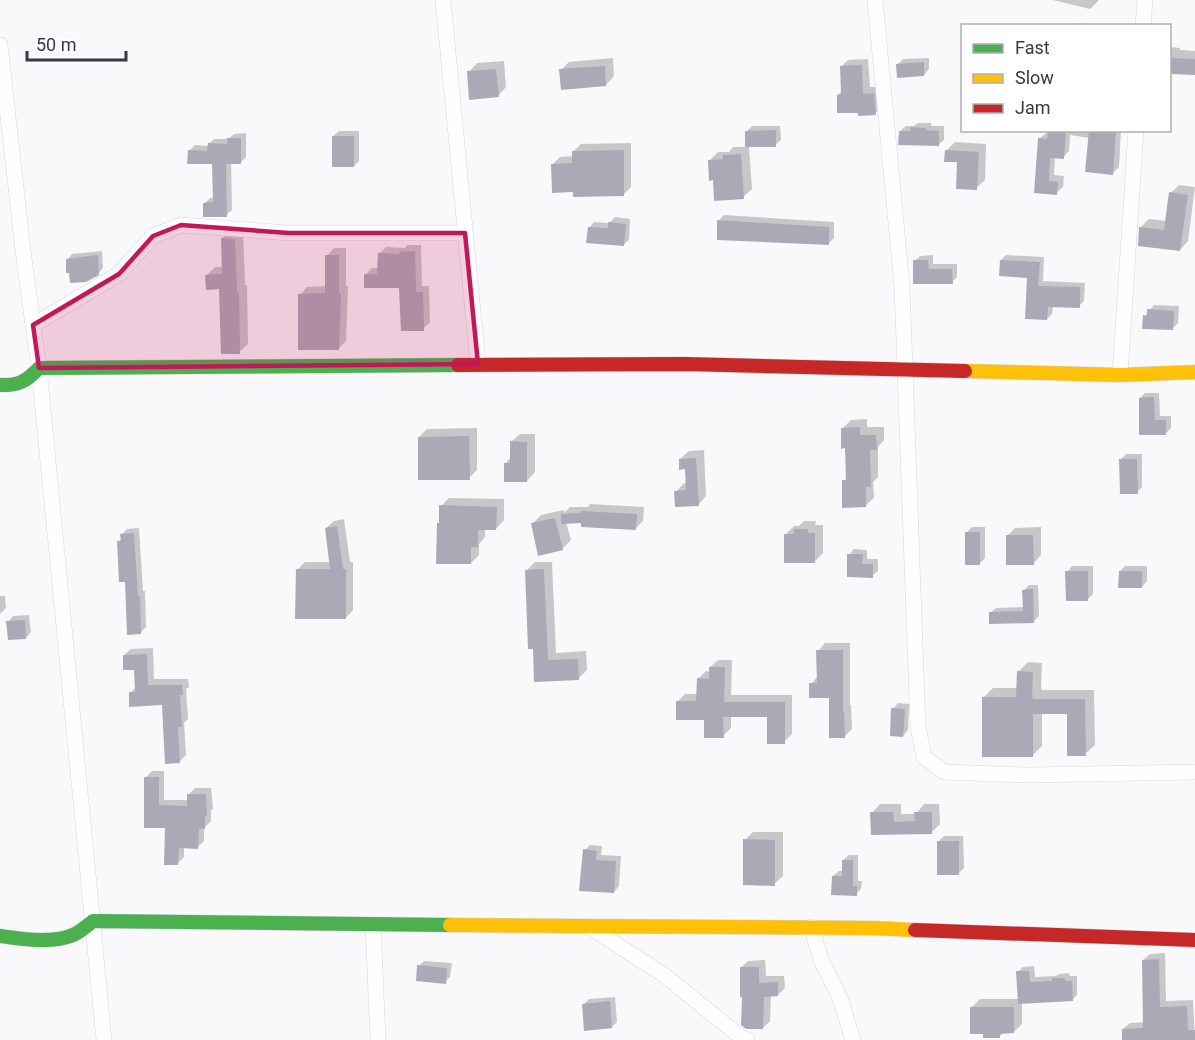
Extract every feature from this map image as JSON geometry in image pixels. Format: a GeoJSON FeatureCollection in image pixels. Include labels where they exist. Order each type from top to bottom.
{"type":"FeatureCollection","features":[{"type":"Feature","properties":{"kind":"street"},"geometry":{"type":"LineString","coordinates":[[443,0],[478,364]]}},
{"type":"Feature","properties":{"kind":"street"},"geometry":{"type":"LineString","coordinates":[[875,0],[902,287],[918,728],[924,757],[944,771],[954,772],[1028,775],[1195,772]]}},
{"type":"Feature","properties":{"kind":"street"},"geometry":{"type":"LineString","coordinates":[[1143,24],[1145,0]]}},
{"type":"Feature","properties":{"kind":"street"},"geometry":{"type":"LineString","coordinates":[[0,45],[24,260],[39,368],[104,1040]]}},
{"type":"Feature","properties":{"kind":"street"},"geometry":{"type":"LineString","coordinates":[[1120,375],[1136,132]]}},
{"type":"Feature","properties":{"kind":"street"},"geometry":{"type":"LineString","coordinates":[[33,325],[119,274],[153,236],[181,225],[289,233],[465,233]]}},
{"type":"Feature","properties":{"kind":"street"},"geometry":{"type":"LineString","coordinates":[[0,385],[10,386],[28,380],[39,368],[685,364],[1120,375],[1195,372]]}},
{"type":"Feature","properties":{"kind":"street"},"geometry":{"type":"LineString","coordinates":[[0,936],[19,939],[49,939],[73,934],[93,921],[873,928],[1195,940]]}},
{"type":"Feature","properties":{"kind":"street"},"geometry":{"type":"LineString","coordinates":[[373,925],[378,1040]]}},
{"type":"Feature","properties":{"kind":"street"},"geometry":{"type":"LineString","coordinates":[[588,926],[664,975],[747,1040]]}},
{"type":"Feature","properties":{"kind":"street"},"geometry":{"type":"LineString","coordinates":[[811,927],[822,962],[840,998],[853,1040]]}},
{"type":"Feature","properties":{"kind":"highlighted area"},"geometry":{"type":"Polygon","coordinates":[[[181,225],[289,233],[465,233],[478,364],[39,368],[33,325],[119,274],[153,236],[181,225]]]}},
{"type":"Feature","properties":{"kind":"building"},"geometry":{"type":"Polygon","coordinates":[[[1171,58],[1195,59],[1195,75],[1171,74],[1171,58]]]}},
{"type":"Feature","properties":{"kind":"building"},"geometry":{"type":"Polygon","coordinates":[[[924,62],[924,76],[897,78],[896,64],[924,62]]]}},
{"type":"Feature","properties":{"kind":"building"},"geometry":{"type":"Polygon","coordinates":[[[862,65],[863,94],[874,93],[876,115],[858,116],[858,113],[837,113],[837,95],[841,94],[840,66],[862,65]]]}},
{"type":"Feature","properties":{"kind":"building"},"geometry":{"type":"Polygon","coordinates":[[[605,66],[606,86],[561,90],[559,69],[605,66]]]}},
{"type":"Feature","properties":{"kind":"building"},"geometry":{"type":"Polygon","coordinates":[[[496,69],[499,97],[469,100],[467,71],[496,69]]]}},
{"type":"Feature","properties":{"kind":"building"},"geometry":{"type":"Polygon","coordinates":[[[911,127],[939,131],[939,146],[898,145],[899,131],[910,131],[911,127]]]}},
{"type":"Feature","properties":{"kind":"building"},"geometry":{"type":"Polygon","coordinates":[[[776,130],[776,147],[745,147],[745,131],[776,130]]]}},
{"type":"Feature","properties":{"kind":"building"},"geometry":{"type":"Polygon","coordinates":[[[1048,132],[1066,132],[1064,159],[1050,158],[1049,181],[1058,182],[1057,195],[1034,193],[1038,138],[1047,139],[1048,132]]]}},
{"type":"Feature","properties":{"kind":"building"},"geometry":{"type":"Polygon","coordinates":[[[1089,132],[1116,132],[1113,175],[1085,172],[1089,132]]]}},
{"type":"Feature","properties":{"kind":"building"},"geometry":{"type":"Polygon","coordinates":[[[332,136],[354,136],[354,167],[332,167],[332,136]]]}},
{"type":"Feature","properties":{"kind":"building"},"geometry":{"type":"Polygon","coordinates":[[[227,138],[241,138],[241,164],[226,164],[227,217],[203,217],[203,203],[213,202],[212,164],[187,164],[188,150],[207,151],[208,143],[227,144],[227,138]]]}},
{"type":"Feature","properties":{"kind":"building"},"geometry":{"type":"Polygon","coordinates":[[[624,150],[624,196],[573,197],[573,192],[552,193],[551,164],[572,163],[572,151],[624,150]]]}},
{"type":"Feature","properties":{"kind":"building"},"geometry":{"type":"Polygon","coordinates":[[[945,150],[979,152],[977,190],[956,189],[957,162],[944,162],[945,150]]]}},
{"type":"Feature","properties":{"kind":"building"},"geometry":{"type":"Polygon","coordinates":[[[741,154],[744,199],[714,201],[713,180],[709,181],[708,160],[723,159],[723,155],[741,154]]]}},
{"type":"Feature","properties":{"kind":"building"},"geometry":{"type":"Polygon","coordinates":[[[1169,192],[1188,195],[1180,251],[1138,246],[1139,227],[1164,230],[1169,192]]]}},
{"type":"Feature","properties":{"kind":"building"},"geometry":{"type":"Polygon","coordinates":[[[717,220],[829,227],[829,245],[717,240],[717,220]]]}},
{"type":"Feature","properties":{"kind":"building"},"geometry":{"type":"Polygon","coordinates":[[[608,222],[626,224],[624,246],[586,243],[588,227],[608,228],[608,222]]]}},
{"type":"Feature","properties":{"kind":"building"},"geometry":{"type":"Polygon","coordinates":[[[221,238],[235,239],[240,354],[221,354],[219,289],[206,290],[205,275],[222,274],[221,238]]]}},
{"type":"Feature","properties":{"kind":"building"},"geometry":{"type":"Polygon","coordinates":[[[415,251],[416,292],[423,292],[424,331],[401,331],[399,288],[364,288],[364,274],[377,274],[378,253],[399,254],[399,252],[415,251]]]}},
{"type":"Feature","properties":{"kind":"building"},"geometry":{"type":"Polygon","coordinates":[[[98,255],[99,275],[86,282],[70,283],[69,273],[66,273],[66,259],[98,255]]]}},
{"type":"Feature","properties":{"kind":"building"},"geometry":{"type":"Polygon","coordinates":[[[325,255],[339,255],[339,293],[341,293],[339,350],[298,350],[298,294],[325,293],[325,255]]]}},
{"type":"Feature","properties":{"kind":"building"},"geometry":{"type":"Polygon","coordinates":[[[913,260],[928,260],[929,269],[952,269],[953,284],[913,284],[913,260]]]}},
{"type":"Feature","properties":{"kind":"building"},"geometry":{"type":"Polygon","coordinates":[[[1000,260],[1040,262],[1038,286],[1080,287],[1080,308],[1048,307],[1047,320],[1025,319],[1027,278],[999,276],[1000,260]]]}},
{"type":"Feature","properties":{"kind":"building"},"geometry":{"type":"Polygon","coordinates":[[[1147,309],[1174,311],[1173,330],[1142,329],[1143,315],[1147,316],[1147,309]]]}},
{"type":"Feature","properties":{"kind":"building"},"geometry":{"type":"Polygon","coordinates":[[[1154,397],[1155,420],[1166,420],[1166,435],[1139,435],[1139,398],[1154,397]]]}},
{"type":"Feature","properties":{"kind":"building"},"geometry":{"type":"Polygon","coordinates":[[[860,427],[860,435],[876,435],[877,450],[870,450],[871,487],[866,487],[866,507],[842,508],[842,480],[846,480],[845,448],[841,449],[841,428],[860,427]]]}},
{"type":"Feature","properties":{"kind":"building"},"geometry":{"type":"Polygon","coordinates":[[[469,436],[470,480],[418,480],[418,437],[469,436]]]}},
{"type":"Feature","properties":{"kind":"building"},"geometry":{"type":"Polygon","coordinates":[[[510,441],[527,442],[527,482],[504,482],[504,463],[510,463],[510,441]]]}},
{"type":"Feature","properties":{"kind":"building"},"geometry":{"type":"Polygon","coordinates":[[[696,458],[699,506],[675,507],[674,491],[686,490],[685,469],[679,470],[679,459],[696,458]]]}},
{"type":"Feature","properties":{"kind":"building"},"geometry":{"type":"Polygon","coordinates":[[[1119,459],[1137,459],[1138,494],[1120,494],[1119,459]]]}},
{"type":"Feature","properties":{"kind":"building"},"geometry":{"type":"Polygon","coordinates":[[[439,505],[497,507],[496,530],[478,530],[478,547],[471,547],[471,564],[436,564],[439,505]]]}},
{"type":"Feature","properties":{"kind":"building"},"geometry":{"type":"Polygon","coordinates":[[[582,511],[637,514],[636,530],[581,527],[581,523],[561,524],[561,514],[581,513],[582,511]]]}},
{"type":"Feature","properties":{"kind":"building"},"geometry":{"type":"Polygon","coordinates":[[[555,518],[563,550],[538,556],[531,523],[555,518]]]}},
{"type":"Feature","properties":{"kind":"building"},"geometry":{"type":"Polygon","coordinates":[[[337,526],[343,569],[346,569],[346,619],[295,619],[296,569],[330,569],[325,528],[337,526]]]}},
{"type":"Feature","properties":{"kind":"building"},"geometry":{"type":"Polygon","coordinates":[[[794,529],[808,529],[808,533],[815,533],[815,563],[784,563],[784,534],[794,534],[794,529]]]}},
{"type":"Feature","properties":{"kind":"building"},"geometry":{"type":"Polygon","coordinates":[[[965,532],[980,532],[980,565],[965,565],[965,532]]]}},
{"type":"Feature","properties":{"kind":"building"},"geometry":{"type":"Polygon","coordinates":[[[134,533],[141,634],[127,635],[125,582],[119,582],[117,541],[121,541],[120,534],[134,533]]]}},
{"type":"Feature","properties":{"kind":"building"},"geometry":{"type":"Polygon","coordinates":[[[1006,535],[1033,535],[1034,565],[1006,565],[1006,535]]]}},
{"type":"Feature","properties":{"kind":"building"},"geometry":{"type":"Polygon","coordinates":[[[847,554],[863,554],[862,564],[873,564],[873,578],[847,577],[847,554]]]}},
{"type":"Feature","properties":{"kind":"building"},"geometry":{"type":"Polygon","coordinates":[[[544,569],[548,660],[578,659],[579,680],[534,682],[533,649],[528,649],[525,570],[544,569]]]}},
{"type":"Feature","properties":{"kind":"building"},"geometry":{"type":"Polygon","coordinates":[[[1065,571],[1088,571],[1088,601],[1066,601],[1065,571]]]}},
{"type":"Feature","properties":{"kind":"building"},"geometry":{"type":"Polygon","coordinates":[[[1119,571],[1142,571],[1142,588],[1118,588],[1119,571]]]}},
{"type":"Feature","properties":{"kind":"building"},"geometry":{"type":"Polygon","coordinates":[[[1033,589],[1034,623],[989,624],[989,612],[1023,611],[1022,590],[1033,589]]]}},
{"type":"Feature","properties":{"kind":"building"},"geometry":{"type":"Polygon","coordinates":[[[25,620],[26,639],[8,640],[6,621],[25,620]]]}},
{"type":"Feature","properties":{"kind":"building"},"geometry":{"type":"Polygon","coordinates":[[[816,650],[843,650],[845,738],[829,738],[829,698],[809,698],[809,683],[817,683],[816,650]]]}},
{"type":"Feature","properties":{"kind":"building"},"geometry":{"type":"Polygon","coordinates":[[[147,654],[148,685],[182,685],[183,695],[180,695],[182,727],[178,727],[180,763],[165,764],[162,705],[129,707],[129,692],[135,692],[134,670],[123,670],[123,655],[147,654]]]}},
{"type":"Feature","properties":{"kind":"building"},"geometry":{"type":"Polygon","coordinates":[[[709,667],[725,667],[724,702],[785,702],[785,744],[767,744],[767,717],[723,717],[724,738],[704,738],[704,720],[676,720],[676,701],[696,701],[697,678],[709,679],[709,667]]]}},
{"type":"Feature","properties":{"kind":"building"},"geometry":{"type":"Polygon","coordinates":[[[1017,671],[1033,672],[1033,699],[1085,699],[1086,756],[1067,756],[1067,714],[1033,714],[1033,757],[982,757],[982,697],[1016,697],[1017,671]]]}},
{"type":"Feature","properties":{"kind":"building"},"geometry":{"type":"Polygon","coordinates":[[[891,708],[905,709],[903,737],[890,736],[891,708]]]}},
{"type":"Feature","properties":{"kind":"building"},"geometry":{"type":"Polygon","coordinates":[[[144,777],[159,777],[159,805],[187,806],[187,794],[206,794],[207,816],[205,816],[205,829],[199,829],[198,849],[179,848],[178,865],[164,865],[165,828],[144,828],[144,777]]]}},
{"type":"Feature","properties":{"kind":"building"},"geometry":{"type":"Polygon","coordinates":[[[870,812],[893,812],[894,822],[915,821],[914,812],[932,812],[932,834],[871,835],[870,812]]]}},
{"type":"Feature","properties":{"kind":"building"},"geometry":{"type":"Polygon","coordinates":[[[743,839],[775,840],[775,886],[743,885],[743,839]]]}},
{"type":"Feature","properties":{"kind":"building"},"geometry":{"type":"Polygon","coordinates":[[[937,841],[959,841],[959,875],[937,875],[937,841]]]}},
{"type":"Feature","properties":{"kind":"building"},"geometry":{"type":"Polygon","coordinates":[[[583,849],[597,851],[596,860],[616,861],[614,893],[579,891],[583,849]]]}},
{"type":"Feature","properties":{"kind":"building"},"geometry":{"type":"Polygon","coordinates":[[[842,860],[853,860],[853,886],[857,886],[857,896],[831,895],[832,876],[842,876],[842,860]]]}},
{"type":"Feature","properties":{"kind":"building"},"geometry":{"type":"Polygon","coordinates":[[[1159,959],[1160,1007],[1187,1006],[1188,1030],[1195,1030],[1195,1040],[1122,1040],[1122,1029],[1143,1028],[1142,960],[1159,959]]]}},
{"type":"Feature","properties":{"kind":"building"},"geometry":{"type":"Polygon","coordinates":[[[417,965],[447,968],[446,984],[416,981],[417,965]]]}},
{"type":"Feature","properties":{"kind":"building"},"geometry":{"type":"Polygon","coordinates":[[[740,967],[759,967],[759,983],[778,982],[778,996],[764,997],[763,1029],[746,1029],[741,1025],[740,967]]]}},
{"type":"Feature","properties":{"kind":"building"},"geometry":{"type":"Polygon","coordinates":[[[1016,971],[1029,971],[1030,982],[1052,981],[1052,978],[1065,978],[1065,981],[1072,981],[1073,1001],[1018,1004],[1016,971]]]}},
{"type":"Feature","properties":{"kind":"building"},"geometry":{"type":"Polygon","coordinates":[[[610,1001],[612,1028],[584,1031],[582,1004],[610,1001]]]}},
{"type":"Feature","properties":{"kind":"building"},"geometry":{"type":"Polygon","coordinates":[[[970,1007],[1014,1007],[1014,1033],[1000,1034],[1000,1038],[983,1038],[983,1034],[970,1034],[970,1007]]]}},
{"type":"Feature","properties":{"kind":"traffic: fast"},"geometry":{"type":"LineString","coordinates":[[0,385],[22,382],[39,368],[458,365]]}},
{"type":"Feature","properties":{"kind":"traffic: fast"},"geometry":{"type":"LineString","coordinates":[[0,936],[36,940],[64,938],[76,934],[93,921],[450,925]]}},
{"type":"Feature","properties":{"kind":"traffic: slow"},"geometry":{"type":"LineString","coordinates":[[965,371],[1120,375],[1195,372]]}},
{"type":"Feature","properties":{"kind":"traffic: slow"},"geometry":{"type":"LineString","coordinates":[[450,925],[915,930]]}},
{"type":"Feature","properties":{"kind":"traffic: jam"},"geometry":{"type":"LineString","coordinates":[[458,365],[685,364],[965,371]]}},
{"type":"Feature","properties":{"kind":"traffic: jam"},"geometry":{"type":"LineString","coordinates":[[915,930],[1195,940]]}}]}
